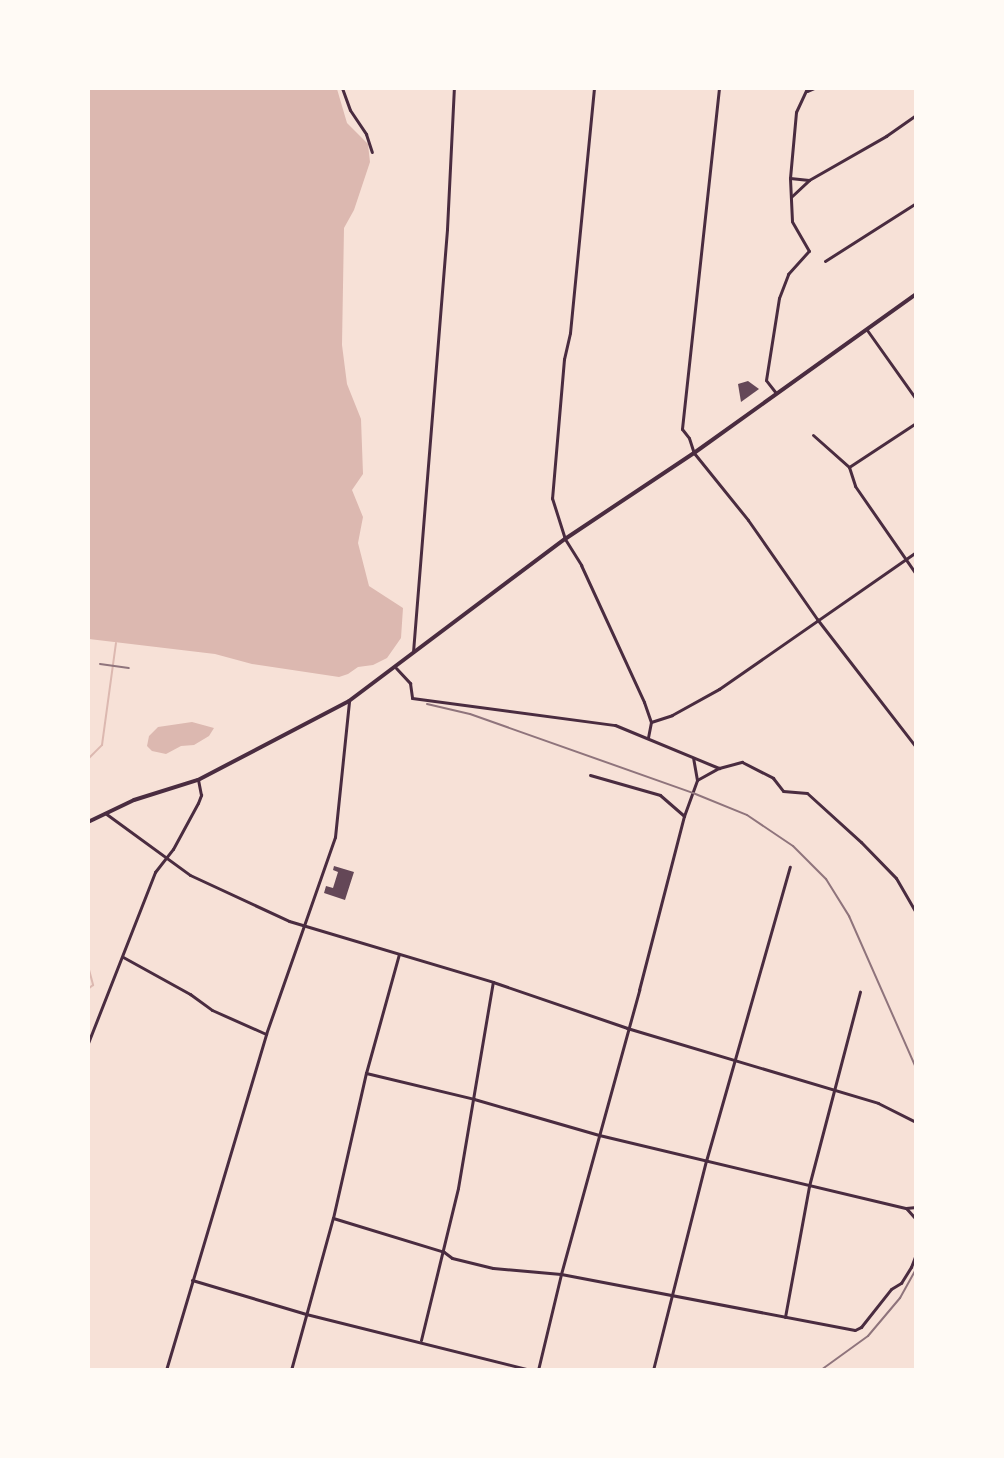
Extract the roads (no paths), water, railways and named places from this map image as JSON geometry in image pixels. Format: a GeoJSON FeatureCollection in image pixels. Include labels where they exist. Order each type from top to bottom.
{"type":"FeatureCollection","features":[{"type":"Feature","properties":{"kind":"main road"},"geometry":{"type":"LineString","coordinates":[[88,822],[104,812],[134,800],[198,780],[349,701],[396,669],[413,652],[565,539],[694,453],[915,294]]}},
{"type":"Feature","properties":{"kind":"street"},"geometry":{"type":"LineString","coordinates":[[342,88],[350,110],[366,134],[372,152]]}},
{"type":"Feature","properties":{"kind":"street"},"geometry":{"type":"LineString","coordinates":[[413,652],[446,241],[454,88]]}},
{"type":"Feature","properties":{"kind":"street"},"geometry":{"type":"LineString","coordinates":[[594,88],[570,333],[564,359],[552,498],[565,539],[581,565],[651,722],[648,738]]}},
{"type":"Feature","properties":{"kind":"street"},"geometry":{"type":"LineString","coordinates":[[719,88],[682,429],[689,438],[694,453],[748,520],[817,619],[915,747]]}},
{"type":"Feature","properties":{"kind":"street"},"geometry":{"type":"LineString","coordinates":[[776,393],[766,380],[779,298],[788,274],[809,250],[792,221],[790,178],[796,112],[807,90],[814,88]]}},
{"type":"Feature","properties":{"kind":"street"},"geometry":{"type":"LineString","coordinates":[[791,197],[809,180],[877,142],[915,115]]}},
{"type":"Feature","properties":{"kind":"street"},"geometry":{"type":"LineString","coordinates":[[790,178],[809,180]]}},
{"type":"Feature","properties":{"kind":"street"},"geometry":{"type":"LineString","coordinates":[[825,261],[915,203]]}},
{"type":"Feature","properties":{"kind":"street"},"geometry":{"type":"LineString","coordinates":[[867,330],[915,399]]}},
{"type":"Feature","properties":{"kind":"street"},"geometry":{"type":"LineString","coordinates":[[849,467],[915,423]]}},
{"type":"Feature","properties":{"kind":"street"},"geometry":{"type":"LineString","coordinates":[[813,435],[849,467],[855,486],[915,574]]}},
{"type":"Feature","properties":{"kind":"street"},"geometry":{"type":"LineString","coordinates":[[651,722],[672,715],[719,689],[915,552]]}},
{"type":"Feature","properties":{"kind":"street"},"geometry":{"type":"LineString","coordinates":[[396,669],[410,683],[412,698],[615,725],[719,768]]}},
{"type":"Feature","properties":{"kind":"street"},"geometry":{"type":"LineString","coordinates":[[166,1370],[266,1034],[335,837],[349,701]]}},
{"type":"Feature","properties":{"kind":"street"},"geometry":{"type":"LineString","coordinates":[[538,1370],[561,1274],[684,816],[697,780],[693,758]]}},
{"type":"Feature","properties":{"kind":"street"},"geometry":{"type":"LineString","coordinates":[[697,780],[719,768],[742,762],[773,778],[783,791],[807,794],[861,842],[896,878],[915,912]]}},
{"type":"Feature","properties":{"kind":"street"},"geometry":{"type":"LineString","coordinates":[[590,774],[660,795],[684,816]]}},
{"type":"Feature","properties":{"kind":"street"},"geometry":{"type":"LineString","coordinates":[[88,1043],[148,888],[163,858],[173,849],[198,803],[201,795],[198,780]]}},
{"type":"Feature","properties":{"kind":"street"},"geometry":{"type":"LineString","coordinates":[[104,812],[163,858],[220,890],[303,926],[493,982],[627,1028],[834,1090],[896,1110],[915,1122]]}},
{"type":"Feature","properties":{"kind":"street"},"geometry":{"type":"LineString","coordinates":[[654,1370],[733,1060],[790,867]]}},
{"type":"Feature","properties":{"kind":"street"},"geometry":{"type":"LineString","coordinates":[[291,1370],[333,1218],[366,1073],[399,954]]}},
{"type":"Feature","properties":{"kind":"street"},"geometry":{"type":"LineString","coordinates":[[123,957],[190,994],[212,1010],[266,1034]]}},
{"type":"Feature","properties":{"kind":"street"},"geometry":{"type":"LineString","coordinates":[[421,1340],[444,1252],[474,1099],[493,982]]}},
{"type":"Feature","properties":{"kind":"street"},"geometry":{"type":"LineString","coordinates":[[785,1317],[809,1186],[860,992]]}},
{"type":"Feature","properties":{"kind":"street"},"geometry":{"type":"LineString","coordinates":[[366,1073],[474,1099],[706,1161],[906,1208],[915,1207]]}},
{"type":"Feature","properties":{"kind":"street"},"geometry":{"type":"LineString","coordinates":[[906,1208],[915,1219]]}},
{"type":"Feature","properties":{"kind":"street"},"geometry":{"type":"LineString","coordinates":[[333,1218],[444,1252],[452,1258],[493,1268],[561,1274],[855,1330],[861,1327],[891,1289],[901,1283],[911,1267],[915,1254]]}},
{"type":"Feature","properties":{"kind":"street"},"geometry":{"type":"LineString","coordinates":[[192,1280],[306,1314],[421,1340],[530,1370]]}},
{"type":"Feature","properties":{"kind":"waterway"},"geometry":{"type":"LineString","coordinates":[[88,759],[102,745],[116,643]]}},
{"type":"Feature","properties":{"kind":"waterway"},"geometry":{"type":"LineString","coordinates":[[88,966],[93,985],[88,989]]}},
{"type":"Feature","properties":{"kind":"railway"},"geometry":{"type":"LineString","coordinates":[[100,664],[129,668]]}},
{"type":"Feature","properties":{"kind":"railway"},"geometry":{"type":"LineString","coordinates":[[427,704],[470,714],[693,793],[747,815],[793,846],[826,879],[849,916],[916,1068]]}},
{"type":"Feature","properties":{"kind":"railway"},"geometry":{"type":"LineString","coordinates":[[821,1370],[868,1336],[900,1298],[916,1269]]}}]}
